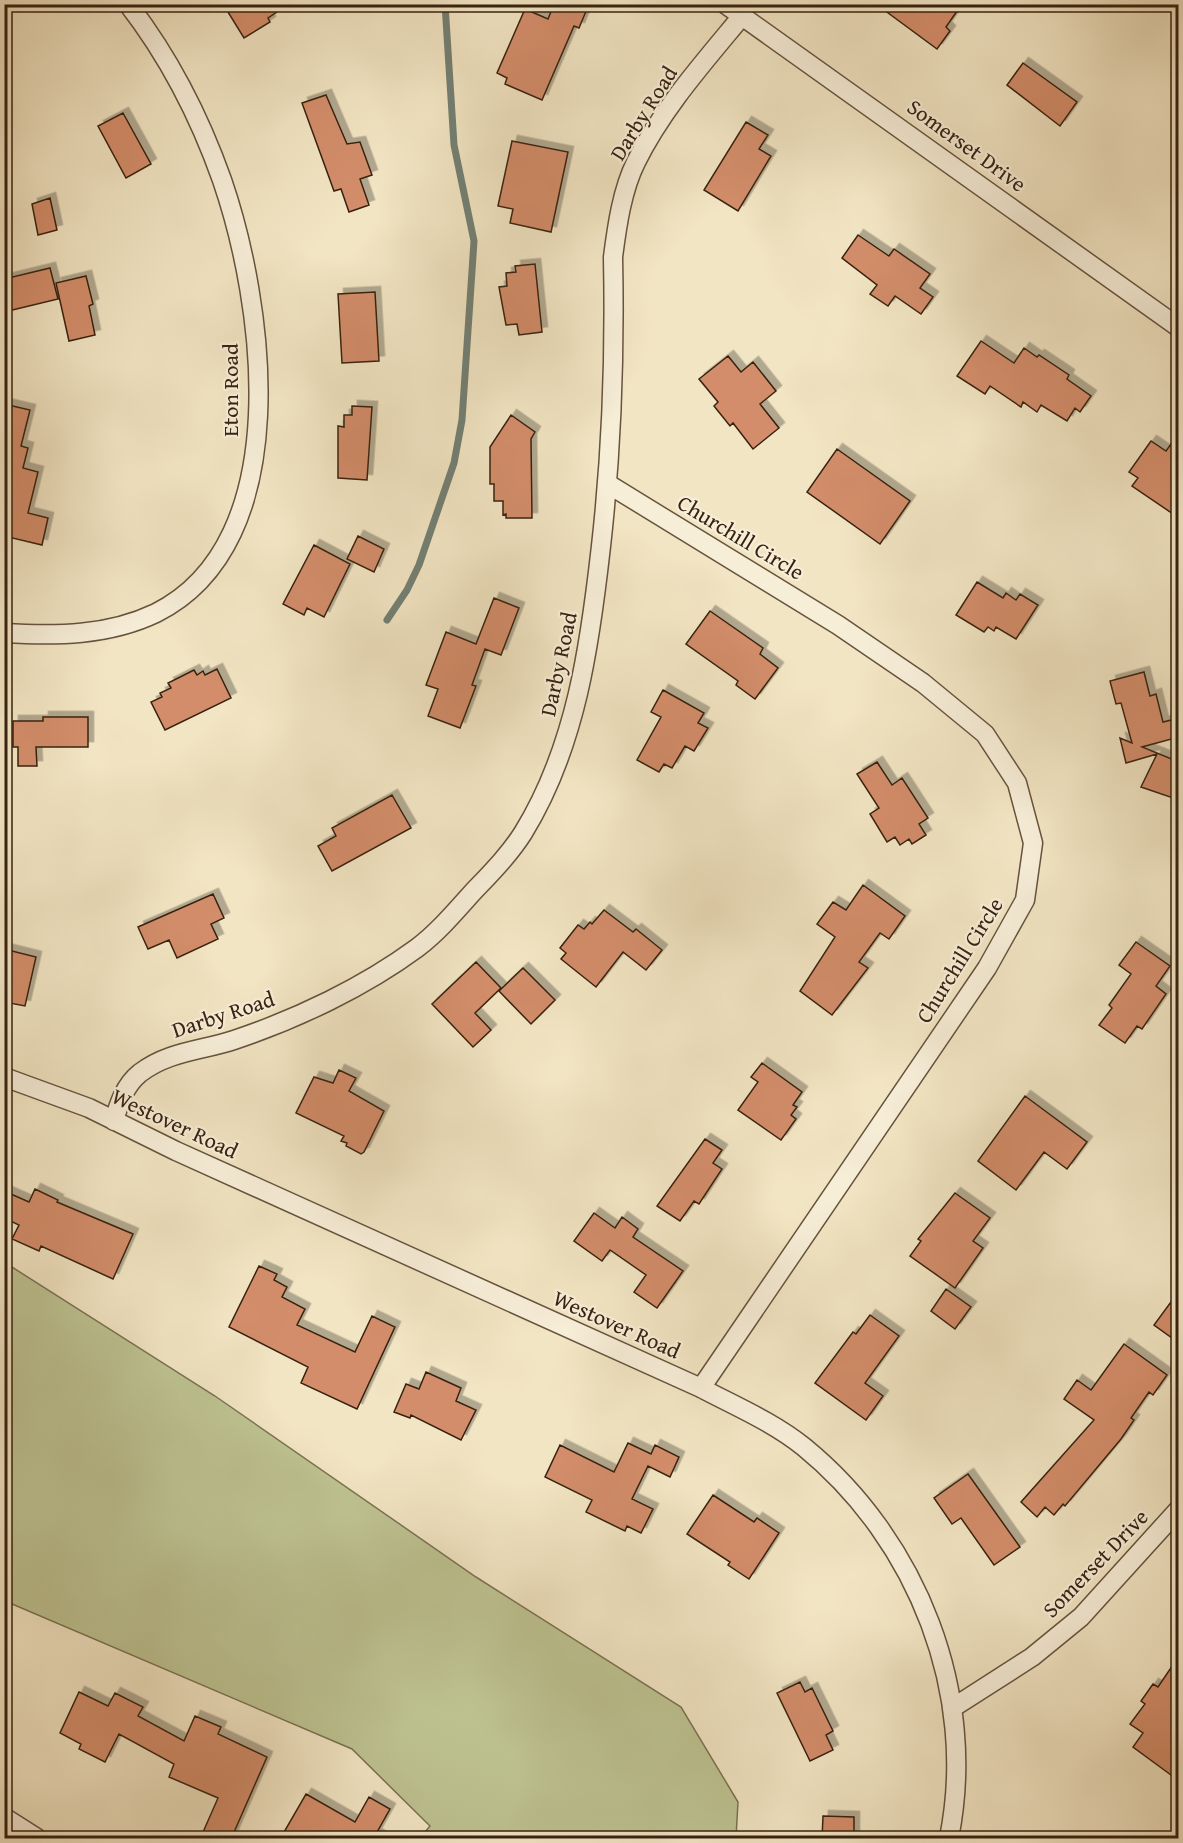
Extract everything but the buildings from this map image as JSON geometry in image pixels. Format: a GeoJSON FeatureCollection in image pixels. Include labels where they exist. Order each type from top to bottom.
{"type":"FeatureCollection","features":[{"type":"Feature","properties":{"kind":"street","name":"Eton Road"},"geometry":{"type":"LineString","coordinates":[[4,633],[82,634],[114,627],[158,612],[206,573],[222,555],[242,513],[249,486],[258,415],[258,376],[245,272],[233,216],[221,179],[194,113],[152,36],[128,4]]}},
{"type":"Feature","properties":{"kind":"street","name":"Somerset Drive"},"geometry":{"type":"LineString","coordinates":[[725,4],[864,100],[1179,327]]}},
{"type":"Feature","properties":{"kind":"street","name":"Darby Road"},"geometry":{"type":"LineString","coordinates":[[114,1121],[126,1089],[138,1074],[158,1061],[178,1053],[233,1041],[287,1019],[394,964],[443,925],[522,835],[555,769],[579,692],[595,603],[608,484],[615,366],[614,257],[616,233],[630,178],[636,163],[662,120],[742,16]]}},
{"type":"Feature","properties":{"kind":"street","name":"Churchill Circle"},"geometry":{"type":"LineString","coordinates":[[608,484],[838,624],[923,683],[985,734],[1017,783],[1033,843],[1025,900],[987,968],[700,1388]]}},
{"type":"Feature","properties":{"kind":"street","name":"Westover Road"},"geometry":{"type":"LineString","coordinates":[[4,1077],[69,1099],[700,1388],[752,1414],[802,1445],[848,1488],[869,1514],[896,1555],[925,1613],[948,1675],[954,1707],[956,1776],[949,1839]]}},
{"type":"Feature","properties":{"kind":"street","name":"Somerset Drive"},"geometry":{"type":"LineString","coordinates":[[954,1707],[1032,1657],[1081,1617],[1179,1510]]}},
{"type":"Feature","properties":{"kind":"street"},"geometry":{"type":"LineString","coordinates":[[4,1817],[37,1839]]}},
{"type":"Feature","properties":{"kind":"green space"},"geometry":{"type":"Polygon","coordinates":[[[4,1262],[215,1396],[476,1577],[681,1707],[738,1802],[736,1838],[420,1838],[430,1826],[352,1749],[5,1601],[4,1262]]]}},
{"type":"Feature","properties":{"kind":"waterway"},"geometry":{"type":"LineString","coordinates":[[387,620],[407,590],[419,565],[454,463],[462,420],[474,241],[454,145],[445,4]]}}]}
